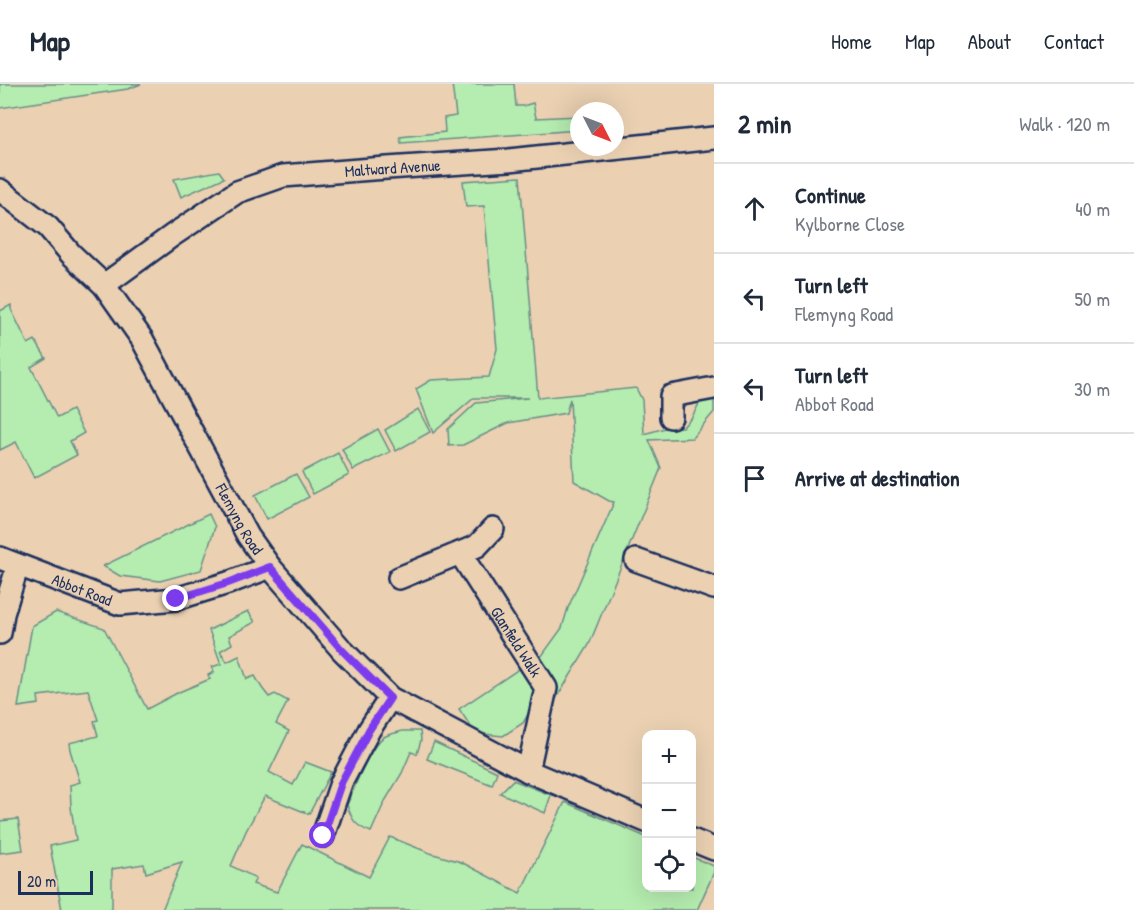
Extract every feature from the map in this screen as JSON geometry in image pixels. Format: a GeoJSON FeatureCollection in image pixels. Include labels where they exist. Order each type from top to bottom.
{"type":"FeatureCollection","features":[{"type":"Feature","properties":{"kind":"street","name":"Maltward Avenue"},"geometry":{"type":"LineString","coordinates":[[104,285],[237,192],[283,176],[508,160],[714,138]]}},
{"type":"Feature","properties":{"kind":"street","name":"Flemyng Road"},"geometry":{"type":"LineString","coordinates":[[0,190],[48,228],[71,255],[104,285],[142,339],[248,536],[270,567],[342,650],[390,698],[528,771],[642,819]]}},
{"type":"Feature","properties":{"kind":"street"},"geometry":{"type":"LineString","coordinates":[[671,417],[670,396],[714,388]]}},
{"type":"Feature","properties":{"kind":"street"},"geometry":{"type":"LineString","coordinates":[[399,578],[477,546],[493,529]]}},
{"type":"Feature","properties":{"kind":"street","name":"Glanfield Walk"},"geometry":{"type":"LineString","coordinates":[[460,553],[546,688],[528,771]]}},
{"type":"Feature","properties":{"kind":"street"},"geometry":{"type":"LineString","coordinates":[[636,560],[714,588]]}},
{"type":"Feature","properties":{"kind":"street","name":"Abbot Road"},"geometry":{"type":"LineString","coordinates":[[9,562],[120,604],[176,599],[270,567]]}},
{"type":"Feature","properties":{"kind":"street"},"geometry":{"type":"LineString","coordinates":[[0,633],[9,562]]}},
{"type":"Feature","properties":{"kind":"street"},"geometry":{"type":"LineString","coordinates":[[323,836],[341,783],[369,730],[390,698]]}},
{"type":"Feature","properties":{"kind":"street"},"geometry":{"type":"LineString","coordinates":[[696,842],[714,849]]}},
{"type":"Feature","properties":{"kind":"green space"},"geometry":{"type":"Polygon","coordinates":[[[0,84],[141,84],[128,89],[0,108],[0,84]]]}},
{"type":"Feature","properties":{"kind":"green space"},"geometry":{"type":"Polygon","coordinates":[[[452,84],[514,84],[516,106],[533,103],[536,118],[570,116],[570,131],[401,143],[400,137],[445,132],[444,118],[456,116],[452,84]]]}},
{"type":"Feature","properties":{"kind":"green space"},"geometry":{"type":"Polygon","coordinates":[[[219,171],[224,178],[181,197],[174,179],[219,171]]]}},
{"type":"Feature","properties":{"kind":"green space"},"geometry":{"type":"Polygon","coordinates":[[[520,177],[538,398],[636,388],[642,400],[644,434],[665,428],[683,427],[692,417],[700,402],[714,400],[714,412],[692,438],[649,440],[661,468],[589,645],[556,699],[545,692],[533,668],[562,628],[568,608],[614,502],[574,481],[570,399],[566,413],[508,423],[463,445],[449,446],[448,429],[476,403],[528,398],[474,398],[433,433],[416,389],[431,380],[489,377],[497,349],[484,206],[466,207],[463,181],[520,177]]]}},
{"type":"Feature","properties":{"kind":"green space"},"geometry":{"type":"Polygon","coordinates":[[[11,305],[28,344],[35,340],[46,358],[31,367],[57,418],[72,410],[84,433],[70,441],[77,455],[34,478],[16,442],[0,450],[0,311],[11,305]]]}},
{"type":"Feature","properties":{"kind":"green space"},"geometry":{"type":"Polygon","coordinates":[[[418,409],[430,432],[396,451],[385,430],[418,409]]]}},
{"type":"Feature","properties":{"kind":"green space"},"geometry":{"type":"Polygon","coordinates":[[[378,429],[390,452],[353,470],[342,449],[378,429]]]}},
{"type":"Feature","properties":{"kind":"green space"},"geometry":{"type":"Polygon","coordinates":[[[338,453],[349,475],[313,494],[302,472],[338,453]]]}},
{"type":"Feature","properties":{"kind":"green space"},"geometry":{"type":"Polygon","coordinates":[[[296,474],[309,497],[267,519],[255,495],[296,474]]]}},
{"type":"Feature","properties":{"kind":"green space"},"geometry":{"type":"Polygon","coordinates":[[[209,514],[215,527],[201,570],[160,581],[120,576],[103,566],[209,514]]]}},
{"type":"Feature","properties":{"kind":"green space"},"geometry":{"type":"Polygon","coordinates":[[[248,611],[255,622],[229,636],[232,644],[220,651],[227,662],[239,656],[247,679],[255,676],[269,697],[275,694],[288,701],[276,724],[289,731],[269,772],[293,785],[305,762],[331,772],[309,814],[265,796],[231,866],[256,878],[253,884],[277,892],[302,844],[369,877],[390,837],[430,853],[461,862],[520,893],[565,802],[642,835],[642,892],[696,892],[696,859],[714,866],[714,872],[697,910],[162,910],[182,862],[146,873],[144,864],[112,869],[112,910],[62,910],[50,846],[76,840],[70,785],[80,782],[69,743],[98,736],[94,721],[98,720],[88,690],[38,696],[39,704],[18,707],[32,626],[56,612],[104,628],[147,709],[210,679],[208,675],[214,672],[212,667],[221,664],[209,630],[248,611]]]}},
{"type":"Feature","properties":{"kind":"green space"},"geometry":{"type":"Polygon","coordinates":[[[519,669],[534,690],[534,704],[523,723],[503,736],[475,733],[459,709],[519,669]]]}},
{"type":"Feature","properties":{"kind":"green space"},"geometry":{"type":"Polygon","coordinates":[[[402,731],[420,731],[421,740],[417,754],[411,752],[371,832],[355,822],[347,805],[373,749],[384,737],[402,731]]]}},
{"type":"Feature","properties":{"kind":"green space"},"geometry":{"type":"Polygon","coordinates":[[[434,742],[497,772],[492,785],[427,759],[434,742]]]}},
{"type":"Feature","properties":{"kind":"green space"},"geometry":{"type":"Polygon","coordinates":[[[513,780],[551,795],[545,813],[500,793],[513,780]]]}},
{"type":"Feature","properties":{"kind":"green space"},"geometry":{"type":"Polygon","coordinates":[[[18,819],[23,850],[0,853],[0,821],[18,819]]]}},
{"type":"Feature","properties":{"kind":"route"},"geometry":{"type":"LineString","coordinates":[[176,599],[270,567],[342,650],[390,698],[369,730],[341,783],[323,836]]}}]}
